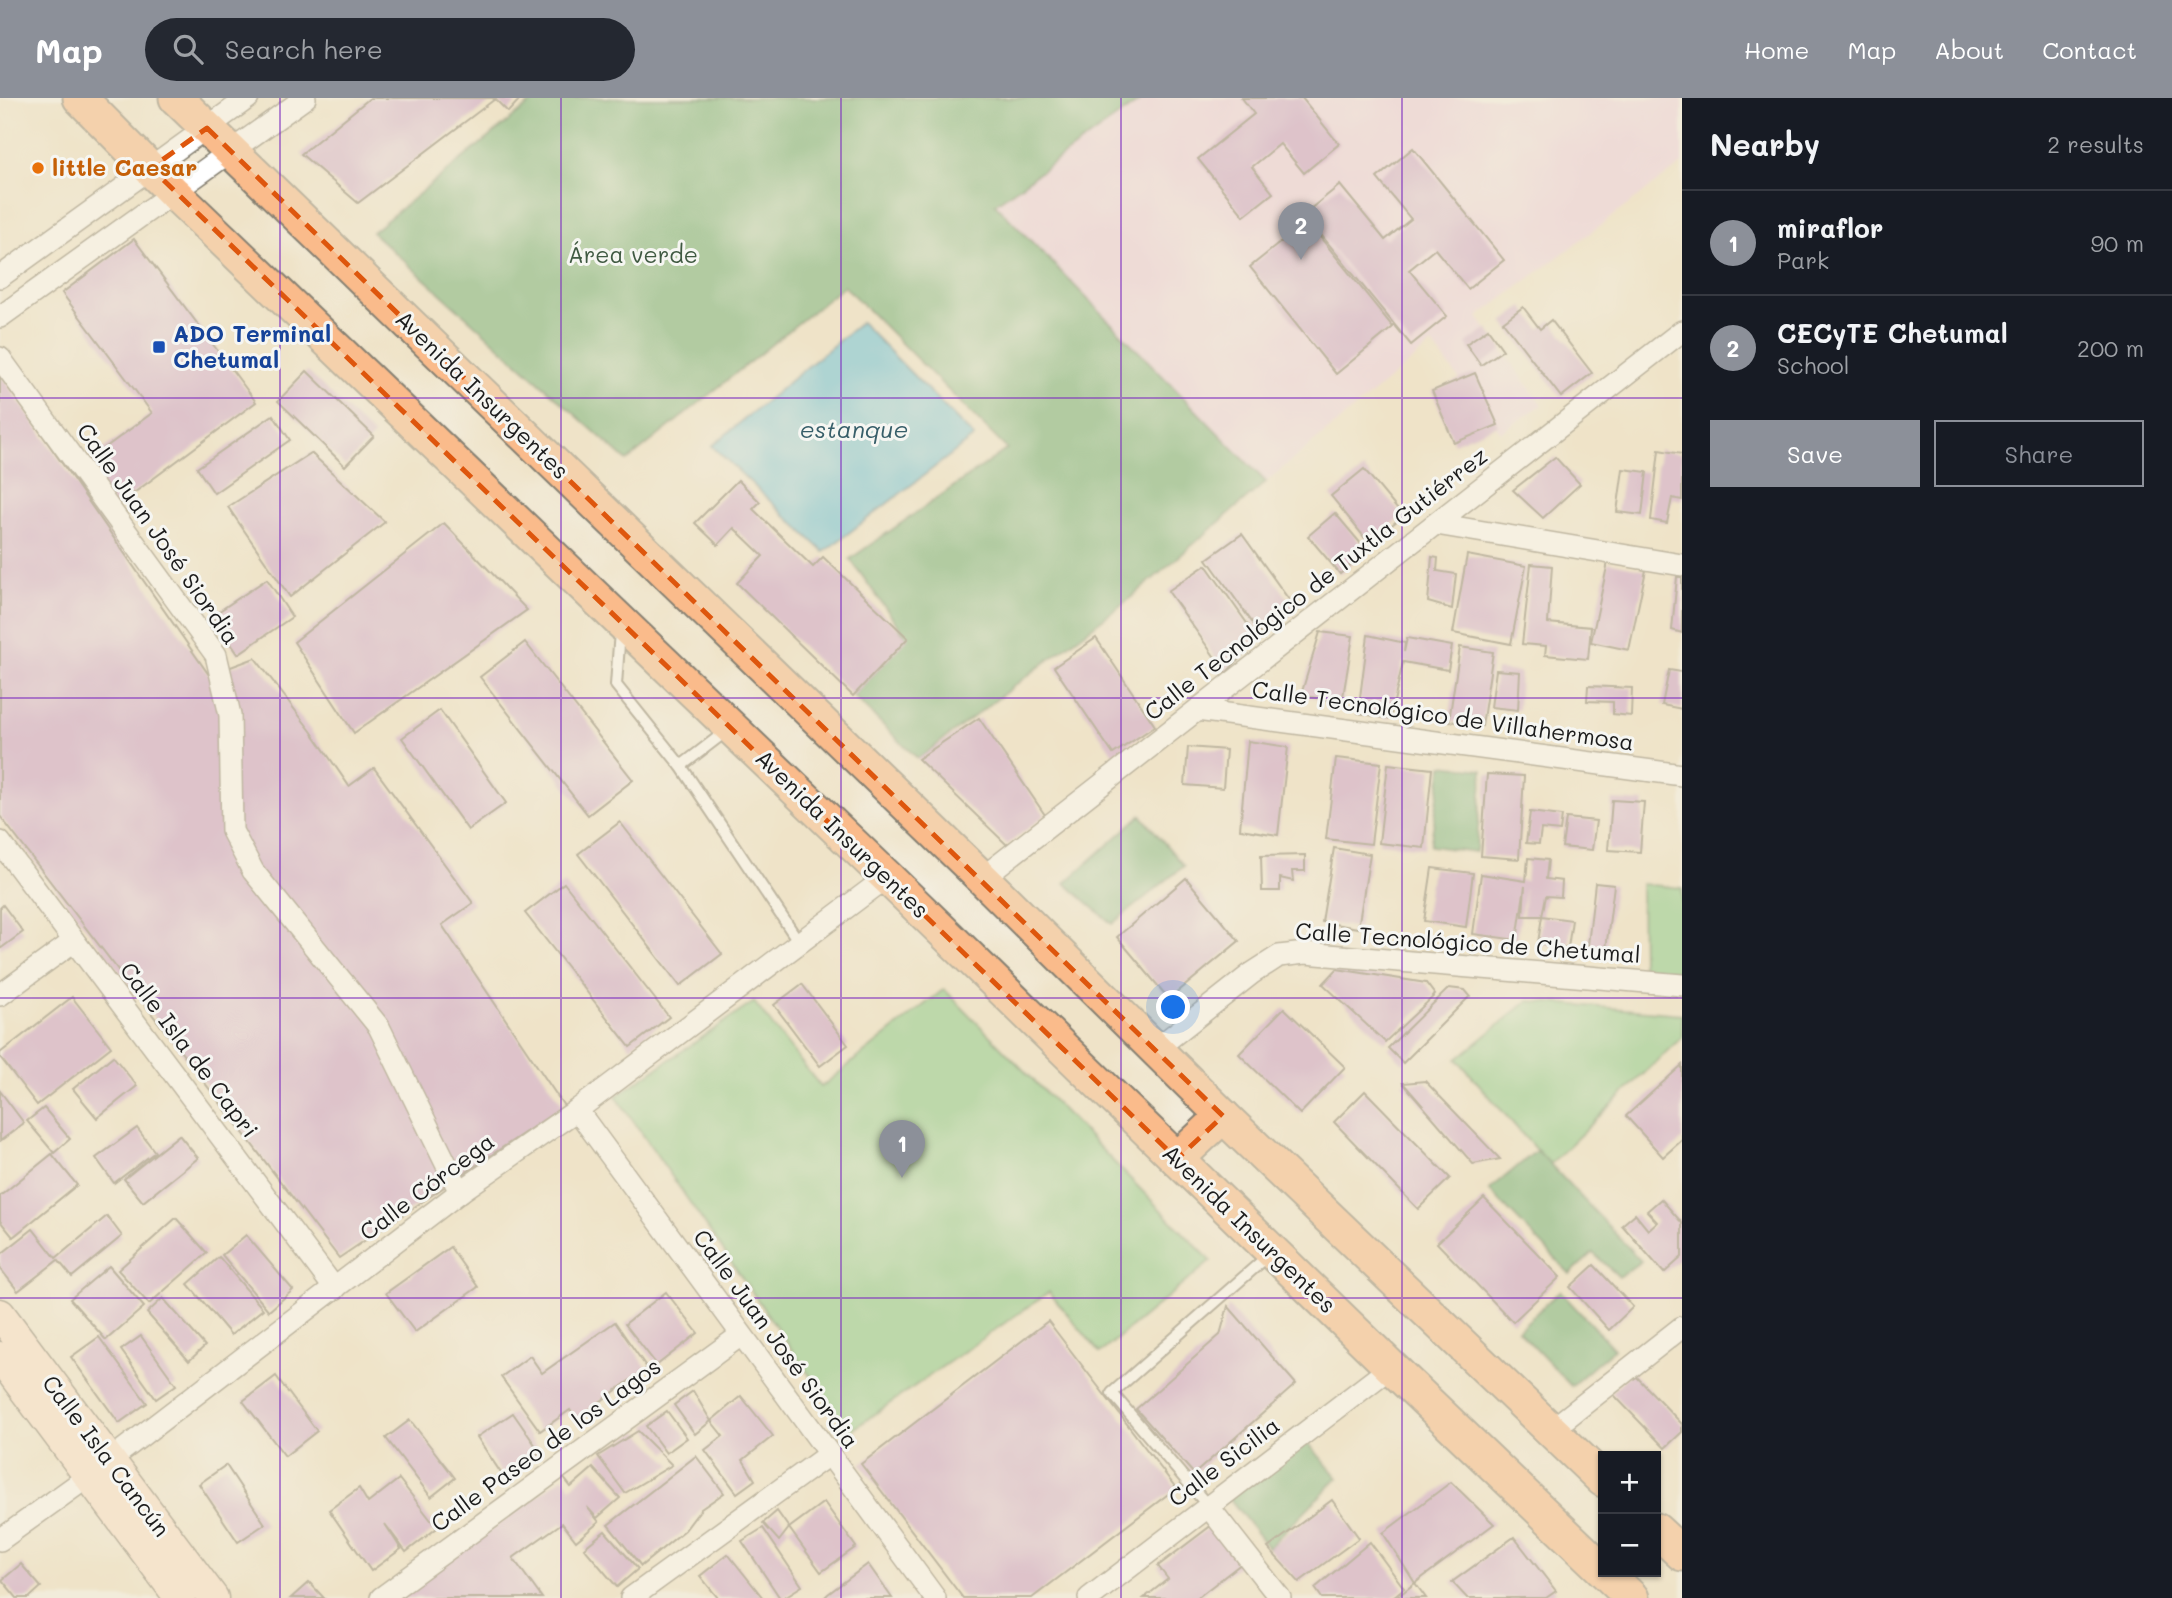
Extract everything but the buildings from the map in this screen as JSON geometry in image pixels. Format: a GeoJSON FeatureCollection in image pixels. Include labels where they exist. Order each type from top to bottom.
{"type":"FeatureCollection","features":[{"type":"Feature","properties":{"kind":"main road","name":"Avenida Insurgentes"},"geometry":{"type":"LineString","coordinates":[[80,98],[174,193],[887,877],[1598,1565]]}},
{"type":"Feature","properties":{"kind":"main road","name":"Avenida Insurgentes"},"geometry":{"type":"LineString","coordinates":[[176,98],[982,878],[1223,1116],[1598,1475]]}},
{"type":"Feature","properties":{"kind":"main road"},"geometry":{"type":"LineString","coordinates":[[1177,1159],[1223,1116]]}},
{"type":"Feature","properties":{"kind":"main road"},"geometry":{"type":"LineString","coordinates":[[1661,1535],[1682,1555]]}},
{"type":"Feature","properties":{"kind":"main road","name":"Avenida Insurgentes"},"geometry":{"type":"LineString","coordinates":[[1610,1577],[1632,1598]]}},
{"type":"Feature","properties":{"kind":"street"},"geometry":{"type":"LineString","coordinates":[[0,277],[248,98]]}},
{"type":"Feature","properties":{"kind":"street"},"geometry":{"type":"LineString","coordinates":[[0,317],[305,98]]}},
{"type":"Feature","properties":{"kind":"street","name":"Calle Tecnológico de Tuxtla Gutiérrez"},"geometry":{"type":"LineString","coordinates":[[982,878],[1677,339]]}},
{"type":"Feature","properties":{"kind":"street","name":"Calle Juan José Siordia"},"geometry":{"type":"LineString","coordinates":[[0,358],[216,655],[230,715],[232,831],[253,871],[379,1027],[460,1192]]}},
{"type":"Feature","properties":{"kind":"street"},"geometry":{"type":"LineString","coordinates":[[1436,524],[1682,565]]}},
{"type":"Feature","properties":{"kind":"street","name":"Calle Tecnológico de Villahermosa"},"geometry":{"type":"LineString","coordinates":[[1197,710],[1682,775]]}},
{"type":"Feature","properties":{"kind":"street","name":"Calle Isla de Capri"},"geometry":{"type":"LineString","coordinates":[[0,842],[335,1289]]}},
{"type":"Feature","properties":{"kind":"street","name":"Calle Córcega"},"geometry":{"type":"LineString","coordinates":[[0,1540],[99,1468],[460,1192],[577,1110],[887,877]]}},
{"type":"Feature","properties":{"kind":"street"},"geometry":{"type":"LineString","coordinates":[[0,995],[74,941]]}},
{"type":"Feature","properties":{"kind":"street","name":"Calle Tecnológico de Chetumal"},"geometry":{"type":"LineString","coordinates":[[1156,1049],[1251,974],[1279,956],[1305,953],[1682,985]]}},
{"type":"Feature","properties":{"kind":"street","name":"Calle Juan José Siordia"},"geometry":{"type":"LineString","coordinates":[[577,1110],[935,1598]]}},
{"type":"Feature","properties":{"kind":"street","name":"Calle Isla Cancún"},"geometry":{"type":"LineString","coordinates":[[0,1314],[180,1598]]}},
{"type":"Feature","properties":{"kind":"street"},"geometry":{"type":"LineString","coordinates":[[1551,1430],[1682,1327]]}},
{"type":"Feature","properties":{"kind":"street","name":"Calle Paseo de los Lagos"},"geometry":{"type":"LineString","coordinates":[[381,1598],[741,1335]]}},
{"type":"Feature","properties":{"kind":"street","name":"Calle Isla Cancún"},"geometry":{"type":"LineString","coordinates":[[0,1357],[213,1598]]}},
{"type":"Feature","properties":{"kind":"street","name":"Calle Sicilia"},"geometry":{"type":"LineString","coordinates":[[1088,1598],[1391,1367]]}},
{"type":"Feature","properties":{"kind":"street"},"geometry":{"type":"LineString","coordinates":[[631,1598],[828,1455]]}},
{"type":"Feature","properties":{"kind":"street"},"geometry":{"type":"LineString","coordinates":[[1208,1506],[1280,1598]]}},
{"type":"Feature","properties":{"kind":"lane"},"geometry":{"type":"LineString","coordinates":[[620,621],[616,685],[681,766],[799,942]]}},
{"type":"Feature","properties":{"kind":"lane"},"geometry":{"type":"LineString","coordinates":[[681,766],[731,727]]}},
{"type":"Feature","properties":{"kind":"lane"},"geometry":{"type":"LineString","coordinates":[[1208,1506],[1112,1393],[1272,1252]]}},
{"type":"Feature","properties":{"kind":"highlighted area"},"geometry":{"type":"Polygon","coordinates":[[[207,128],[1223,1116],[1177,1159],[151,168],[207,128]]]}},
{"type":"Feature","properties":{"kind":"shaded area"},"geometry":{"type":"Polygon","coordinates":[[[1144,98],[1682,98],[1682,164],[1478,317],[1542,405],[1501,432],[1432,344],[1266,482],[994,204],[1144,98]]]}},
{"type":"Feature","properties":{"kind":"green space","name":"Área verde"},"geometry":{"type":"Polygon","coordinates":[[[537,98],[1144,98],[995,204],[1266,482],[1133,596],[918,759],[853,696],[907,638],[850,559],[1007,449],[844,286],[627,461],[372,232],[537,98]]]}},
{"type":"Feature","properties":{"kind":"green space"},"geometry":{"type":"Polygon","coordinates":[[[1443,765],[1483,770],[1476,852],[1430,846],[1443,765]]]}},
{"type":"Feature","properties":{"kind":"green space"},"geometry":{"type":"Polygon","coordinates":[[[1141,815],[1184,866],[1112,924],[1065,883],[1141,815]]]}},
{"type":"Feature","properties":{"kind":"green space"},"geometry":{"type":"Polygon","coordinates":[[[1641,884],[1682,888],[1682,972],[1642,968],[1641,884]]]}},
{"type":"Feature","properties":{"kind":"green space"},"geometry":{"type":"Polygon","coordinates":[[[944,989],[1211,1261],[1100,1353],[1049,1292],[849,1432],[616,1096],[754,1002],[821,1087],[944,989]]]}},
{"type":"Feature","properties":{"kind":"green space"},"geometry":{"type":"Polygon","coordinates":[[[1528,1001],[1682,1014],[1682,1037],[1549,1165],[1457,1059],[1528,1001]]]}},
{"type":"Feature","properties":{"kind":"green space"},"geometry":{"type":"Polygon","coordinates":[[[1537,1150],[1641,1261],[1619,1277],[1593,1253],[1570,1274],[1489,1190],[1537,1150]]]}},
{"type":"Feature","properties":{"kind":"green space"},"geometry":{"type":"Polygon","coordinates":[[[1560,1291],[1614,1349],[1571,1386],[1518,1330],[1560,1291]]]}},
{"type":"Feature","properties":{"kind":"green space"},"geometry":{"type":"Polygon","coordinates":[[[1308,1443],[1338,1478],[1268,1548],[1227,1495],[1308,1443]]]}},
{"type":"Feature","properties":{"kind":"water","name":"estanque"},"geometry":{"type":"Polygon","coordinates":[[[861,322],[974,437],[824,552],[712,446],[861,322]]]}},
{"type":"Feature","properties":{"kind":"place","name":"little Caesar"},"geometry":{"type":"Point","coordinates":[38,168]}},
{"type":"Feature","properties":{"kind":"place","name":"CECyTE Chetumal"},"geometry":{"type":"Point","coordinates":[1301,260]}},
{"type":"Feature","properties":{"kind":"place","name":"ADO Terminal Chetumal"},"geometry":{"type":"Point","coordinates":[159,347]}},
{"type":"Feature","properties":{"kind":"place","name":"miraflor"},"geometry":{"type":"Point","coordinates":[902,1178]}}]}
